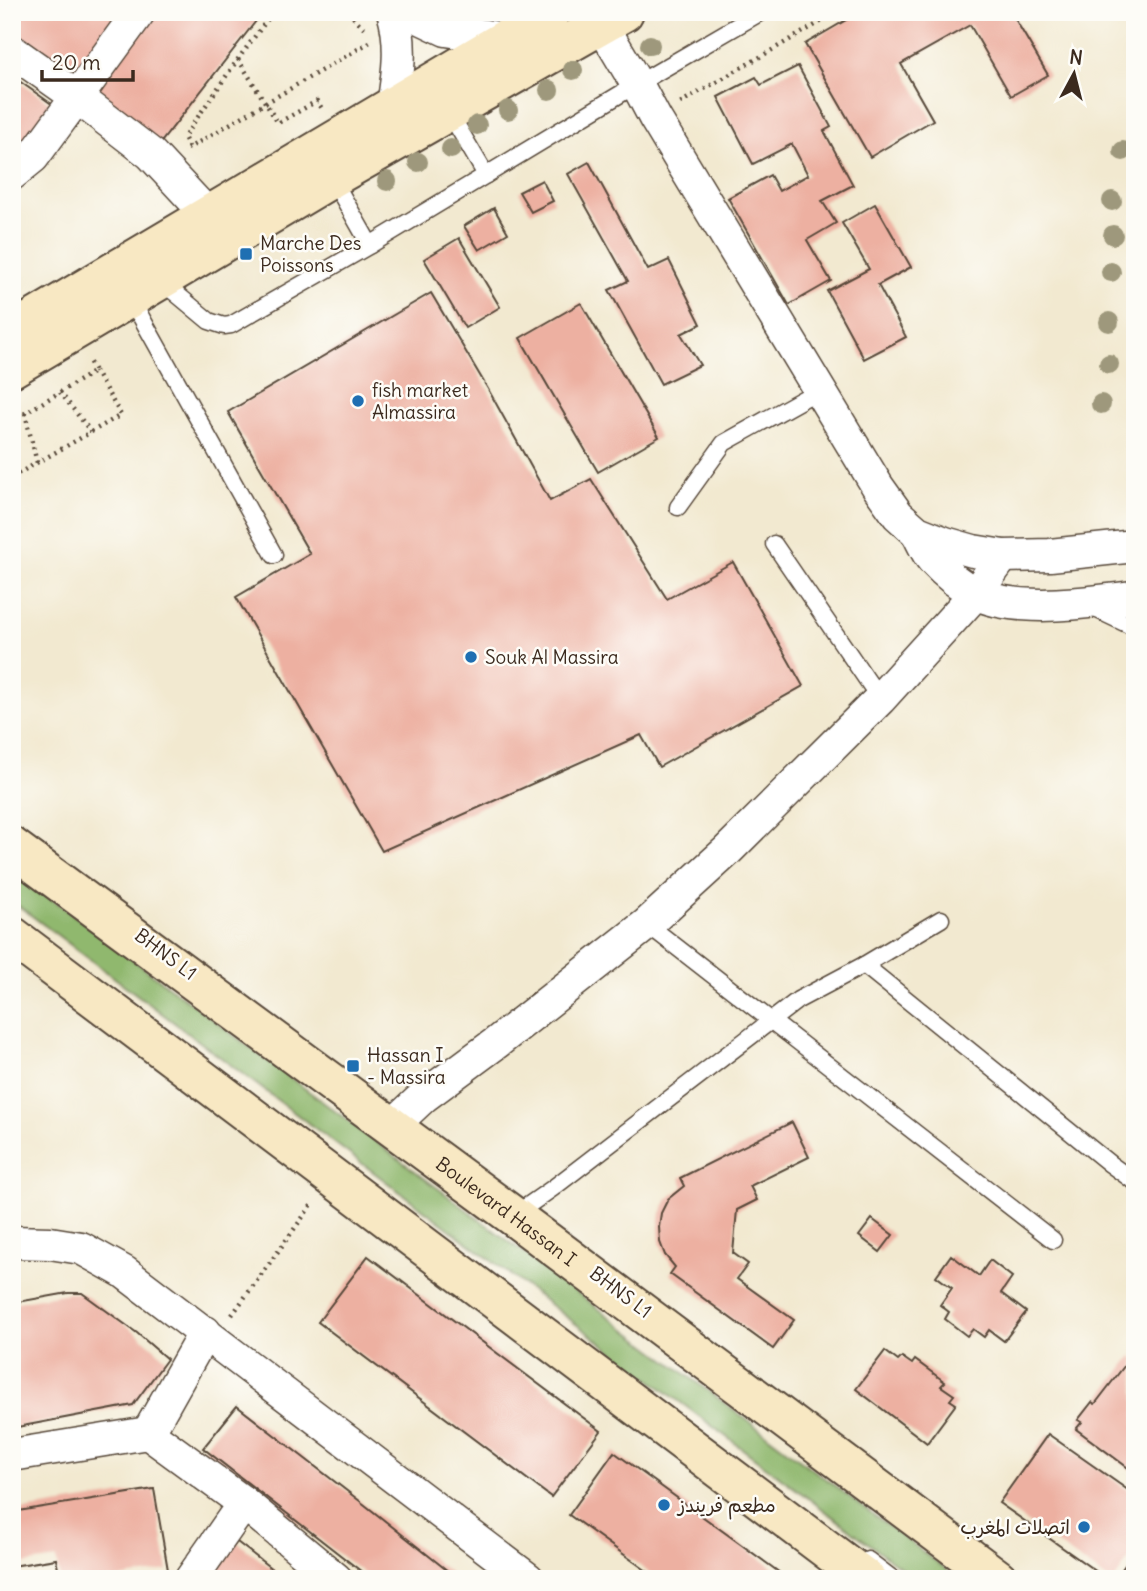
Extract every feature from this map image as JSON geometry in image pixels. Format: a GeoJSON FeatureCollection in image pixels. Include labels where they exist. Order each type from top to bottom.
{"type":"FeatureCollection","features":[{"type":"Feature","properties":{"kind":"main road"},"geometry":{"type":"LineString","coordinates":[[12,332],[551,12]]}},
{"type":"Feature","properties":{"kind":"main road"},"geometry":{"type":"LineString","coordinates":[[12,368],[606,17]]}},
{"type":"Feature","properties":{"kind":"main road","name":"Boulevard Hassan I"},"geometry":{"type":"LineString","coordinates":[[12,847],[513,1216],[998,1579]]}},
{"type":"Feature","properties":{"kind":"main road"},"geometry":{"type":"LineString","coordinates":[[18,931],[332,1176],[863,1566]]}},
{"type":"Feature","properties":{"kind":"street"},"geometry":{"type":"LineString","coordinates":[[12,174],[33,157],[139,12]]}},
{"type":"Feature","properties":{"kind":"street"},"geometry":{"type":"LineString","coordinates":[[393,12],[400,51],[393,106]]}},
{"type":"Feature","properties":{"kind":"street"},"geometry":{"type":"LineString","coordinates":[[408,12],[446,30],[506,39]]}},
{"type":"Feature","properties":{"kind":"street"},"geometry":{"type":"LineString","coordinates":[[606,17],[655,118],[878,487],[898,515],[917,532],[931,557],[951,578],[976,593],[1002,602],[1083,603],[1135,597]]}},
{"type":"Feature","properties":{"kind":"street"},"geometry":{"type":"LineString","coordinates":[[12,51],[151,153],[208,215]]}},
{"type":"Feature","properties":{"kind":"street"},"geometry":{"type":"LineString","coordinates":[[917,532],[964,549],[1003,555],[1050,555],[1135,546]]}},
{"type":"Feature","properties":{"kind":"street"},"geometry":{"type":"LineString","coordinates":[[391,1126],[423,1097],[647,924],[727,851],[880,699],[976,593],[1003,555]]}},
{"type":"Feature","properties":{"kind":"street"},"geometry":{"type":"LineString","coordinates":[[12,1242],[50,1242],[81,1248],[124,1272],[528,1579]]}},
{"type":"Feature","properties":{"kind":"street"},"geometry":{"type":"LineString","coordinates":[[148,1433],[209,1336]]}},
{"type":"Feature","properties":{"kind":"street"},"geometry":{"type":"LineString","coordinates":[[12,1455],[148,1433],[244,1503],[335,1578]]}},
{"type":"Feature","properties":{"kind":"street"},"geometry":{"type":"LineString","coordinates":[[191,1579],[244,1503]]}},
{"type":"Feature","properties":{"kind":"lane"},"geometry":{"type":"LineString","coordinates":[[146,290],[209,321],[224,326],[231,325],[761,12]]}},
{"type":"Feature","properties":{"kind":"lane"},"geometry":{"type":"LineString","coordinates":[[449,112],[486,175]]}},
{"type":"Feature","properties":{"kind":"lane"},"geometry":{"type":"LineString","coordinates":[[332,178],[370,245]]}},
{"type":"Feature","properties":{"kind":"lane"},"geometry":{"type":"LineString","coordinates":[[146,290],[274,555]]}},
{"type":"Feature","properties":{"kind":"lane"},"geometry":{"type":"LineString","coordinates":[[678,507],[724,443],[819,390]]}},
{"type":"Feature","properties":{"kind":"lane"},"geometry":{"type":"LineString","coordinates":[[774,544],[880,699]]}},
{"type":"Feature","properties":{"kind":"lane"},"geometry":{"type":"LineString","coordinates":[[1083,603],[1135,628]]}},
{"type":"Feature","properties":{"kind":"lane"},"geometry":{"type":"LineString","coordinates":[[12,865],[72,910]]}},
{"type":"Feature","properties":{"kind":"lane"},"geometry":{"type":"LineString","coordinates":[[513,1216],[798,1000],[941,919]]}},
{"type":"Feature","properties":{"kind":"lane"},"geometry":{"type":"LineString","coordinates":[[647,924],[1053,1240]]}},
{"type":"Feature","properties":{"kind":"lane"},"geometry":{"type":"LineString","coordinates":[[18,931],[391,1202]]}},
{"type":"Feature","properties":{"kind":"lane"},"geometry":{"type":"LineString","coordinates":[[864,965],[1135,1182]]}},
{"type":"Feature","properties":{"kind":"lane"},"geometry":{"type":"LineString","coordinates":[[863,1566],[893,1579]]}},
{"type":"Feature","properties":{"kind":"path"},"geometry":{"type":"LineString","coordinates":[[189,148],[184,137],[274,12]]}},
{"type":"Feature","properties":{"kind":"path"},"geometry":{"type":"LineString","coordinates":[[348,12],[366,30]]}},
{"type":"Feature","properties":{"kind":"path"},"geometry":{"type":"LineString","coordinates":[[655,118],[838,12]]}},
{"type":"Feature","properties":{"kind":"path"},"geometry":{"type":"LineString","coordinates":[[161,164],[374,39]]}},
{"type":"Feature","properties":{"kind":"path"},"geometry":{"type":"LineString","coordinates":[[238,59],[278,123],[317,100],[340,136]]}},
{"type":"Feature","properties":{"kind":"path"},"geometry":{"type":"LineString","coordinates":[[12,477],[121,415],[88,359]]}},
{"type":"Feature","properties":{"kind":"path"},"geometry":{"type":"LineString","coordinates":[[12,421],[95,371]]}},
{"type":"Feature","properties":{"kind":"path"},"geometry":{"type":"LineString","coordinates":[[60,392],[91,432]]}},
{"type":"Feature","properties":{"kind":"path"},"geometry":{"type":"LineString","coordinates":[[25,413],[37,463]]}},
{"type":"Feature","properties":{"kind":"path"},"geometry":{"type":"LineString","coordinates":[[209,1336],[332,1176]]}},
{"type":"Feature","properties":{"kind":"green space"},"geometry":{"type":"Polygon","coordinates":[[[12,869],[959,1579],[916,1579],[12,901],[12,869]]]}},
{"type":"Feature","properties":{"kind":"building"},"geometry":{"type":"Polygon","coordinates":[[[12,12],[130,12],[79,80],[12,31],[12,12]]]}},
{"type":"Feature","properties":{"kind":"building"},"geometry":{"type":"Polygon","coordinates":[[[156,12],[263,12],[158,146],[92,94],[156,12]]]}},
{"type":"Feature","properties":{"kind":"building"},"geometry":{"type":"Polygon","coordinates":[[[860,12],[1011,12],[1048,75],[1011,96],[970,25],[901,64],[933,120],[870,157],[805,44],[860,12]]]}},
{"type":"Feature","properties":{"kind":"building"},"geometry":{"type":"Polygon","coordinates":[[[1119,12],[1135,12],[1135,31],[1119,12]]]}},
{"type":"Feature","properties":{"kind":"building"},"geometry":{"type":"Polygon","coordinates":[[[798,66],[831,127],[824,131],[853,185],[822,201],[836,223],[807,240],[831,281],[789,305],[728,198],[770,175],[779,191],[808,175],[792,144],[753,164],[718,97],[756,77],[761,85],[798,66]]]}},
{"type":"Feature","properties":{"kind":"building"},"geometry":{"type":"Polygon","coordinates":[[[12,76],[53,105],[12,161],[12,76]]]}},
{"type":"Feature","properties":{"kind":"building"},"geometry":{"type":"Polygon","coordinates":[[[589,162],[648,270],[669,260],[701,324],[681,334],[700,365],[661,384],[609,290],[628,281],[568,174],[589,162]]]}},
{"type":"Feature","properties":{"kind":"building"},"geometry":{"type":"Polygon","coordinates":[[[542,180],[553,201],[531,212],[519,192],[542,180]]]}},
{"type":"Feature","properties":{"kind":"building"},"geometry":{"type":"Polygon","coordinates":[[[875,204],[911,267],[878,285],[906,337],[864,359],[827,291],[869,269],[842,223],[875,204]]]}},
{"type":"Feature","properties":{"kind":"building"},"geometry":{"type":"Polygon","coordinates":[[[494,208],[508,233],[479,250],[464,226],[494,208]]]}},
{"type":"Feature","properties":{"kind":"building"},"geometry":{"type":"Polygon","coordinates":[[[459,238],[500,307],[465,328],[424,259],[459,238]]]}},
{"type":"Feature","properties":{"kind":"building","name":"Souk Al Massira"},"geometry":{"type":"Polygon","coordinates":[[[431,293],[550,501],[591,479],[667,599],[733,562],[803,686],[659,767],[641,735],[382,851],[236,597],[310,554],[228,412],[431,293]]]}},
{"type":"Feature","properties":{"kind":"building"},"geometry":{"type":"Polygon","coordinates":[[[581,303],[659,437],[598,472],[520,338],[581,303]]]}},
{"type":"Feature","properties":{"kind":"building"},"geometry":{"type":"Polygon","coordinates":[[[792,1122],[809,1157],[750,1186],[757,1200],[737,1210],[733,1253],[748,1264],[737,1279],[794,1320],[773,1349],[670,1274],[675,1267],[665,1255],[660,1242],[659,1227],[661,1213],[668,1199],[684,1186],[680,1178],[792,1122]]]}},
{"type":"Feature","properties":{"kind":"building"},"geometry":{"type":"Polygon","coordinates":[[[872,1219],[893,1235],[880,1252],[859,1236],[872,1219]]]}},
{"type":"Feature","properties":{"kind":"building"},"geometry":{"type":"Polygon","coordinates":[[[951,1255],[979,1276],[990,1260],[1012,1277],[1001,1293],[1026,1312],[1004,1341],[989,1330],[984,1337],[973,1329],[967,1336],[945,1319],[949,1312],[940,1305],[952,1288],[936,1276],[951,1255]]]}},
{"type":"Feature","properties":{"kind":"building"},"geometry":{"type":"Polygon","coordinates":[[[368,1256],[601,1431],[551,1497],[318,1322],[368,1256]]]}},
{"type":"Feature","properties":{"kind":"building"},"geometry":{"type":"Polygon","coordinates":[[[82,1293],[137,1333],[167,1359],[133,1405],[12,1428],[12,1303],[82,1293]]]}},
{"type":"Feature","properties":{"kind":"building"},"geometry":{"type":"Polygon","coordinates":[[[885,1351],[898,1361],[902,1357],[912,1364],[915,1360],[945,1382],[941,1386],[954,1395],[950,1400],[956,1404],[927,1443],[856,1389],[885,1351]]]}},
{"type":"Feature","properties":{"kind":"building"},"geometry":{"type":"Polygon","coordinates":[[[1132,1356],[1135,1358],[1135,1473],[1076,1429],[1082,1422],[1078,1420],[1092,1402],[1095,1404],[1132,1356]]]}},
{"type":"Feature","properties":{"kind":"building"},"geometry":{"type":"Polygon","coordinates":[[[237,1406],[458,1579],[371,1579],[203,1448],[237,1406]]]}},
{"type":"Feature","properties":{"kind":"building","name":"اتصلات المغرب"},"geometry":{"type":"Polygon","coordinates":[[[1048,1434],[1135,1495],[1135,1551],[1115,1579],[1107,1579],[999,1503],[1048,1434]]]}},
{"type":"Feature","properties":{"kind":"building"},"geometry":{"type":"Polygon","coordinates":[[[614,1452],[788,1579],[658,1579],[569,1515],[614,1452]]]}},
{"type":"Feature","properties":{"kind":"building"},"geometry":{"type":"Polygon","coordinates":[[[154,1489],[168,1570],[114,1579],[60,1579],[56,1559],[12,1566],[12,1512],[154,1489]]]}},
{"type":"Feature","properties":{"kind":"building"},"geometry":{"type":"Polygon","coordinates":[[[237,1542],[285,1579],[208,1579],[237,1542]]]}},
{"type":"Feature","properties":{"kind":"place","name":"Marche Des Poissons"},"geometry":{"type":"Point","coordinates":[246,254]}},
{"type":"Feature","properties":{"kind":"place","name":"fish market Almassira"},"geometry":{"type":"Point","coordinates":[358,401]}},
{"type":"Feature","properties":{"kind":"place","name":"Souk Al Massira"},"geometry":{"type":"Point","coordinates":[471,657]}},
{"type":"Feature","properties":{"kind":"place","name":"Hassan I - Massira"},"geometry":{"type":"Point","coordinates":[353,1066]}},
{"type":"Feature","properties":{"kind":"place","name":"مطعم فريندز"},"geometry":{"type":"Point","coordinates":[664,1505]}},
{"type":"Feature","properties":{"kind":"place","name":"اتصلات المغرب"},"geometry":{"type":"Point","coordinates":[1084,1527]}}]}
